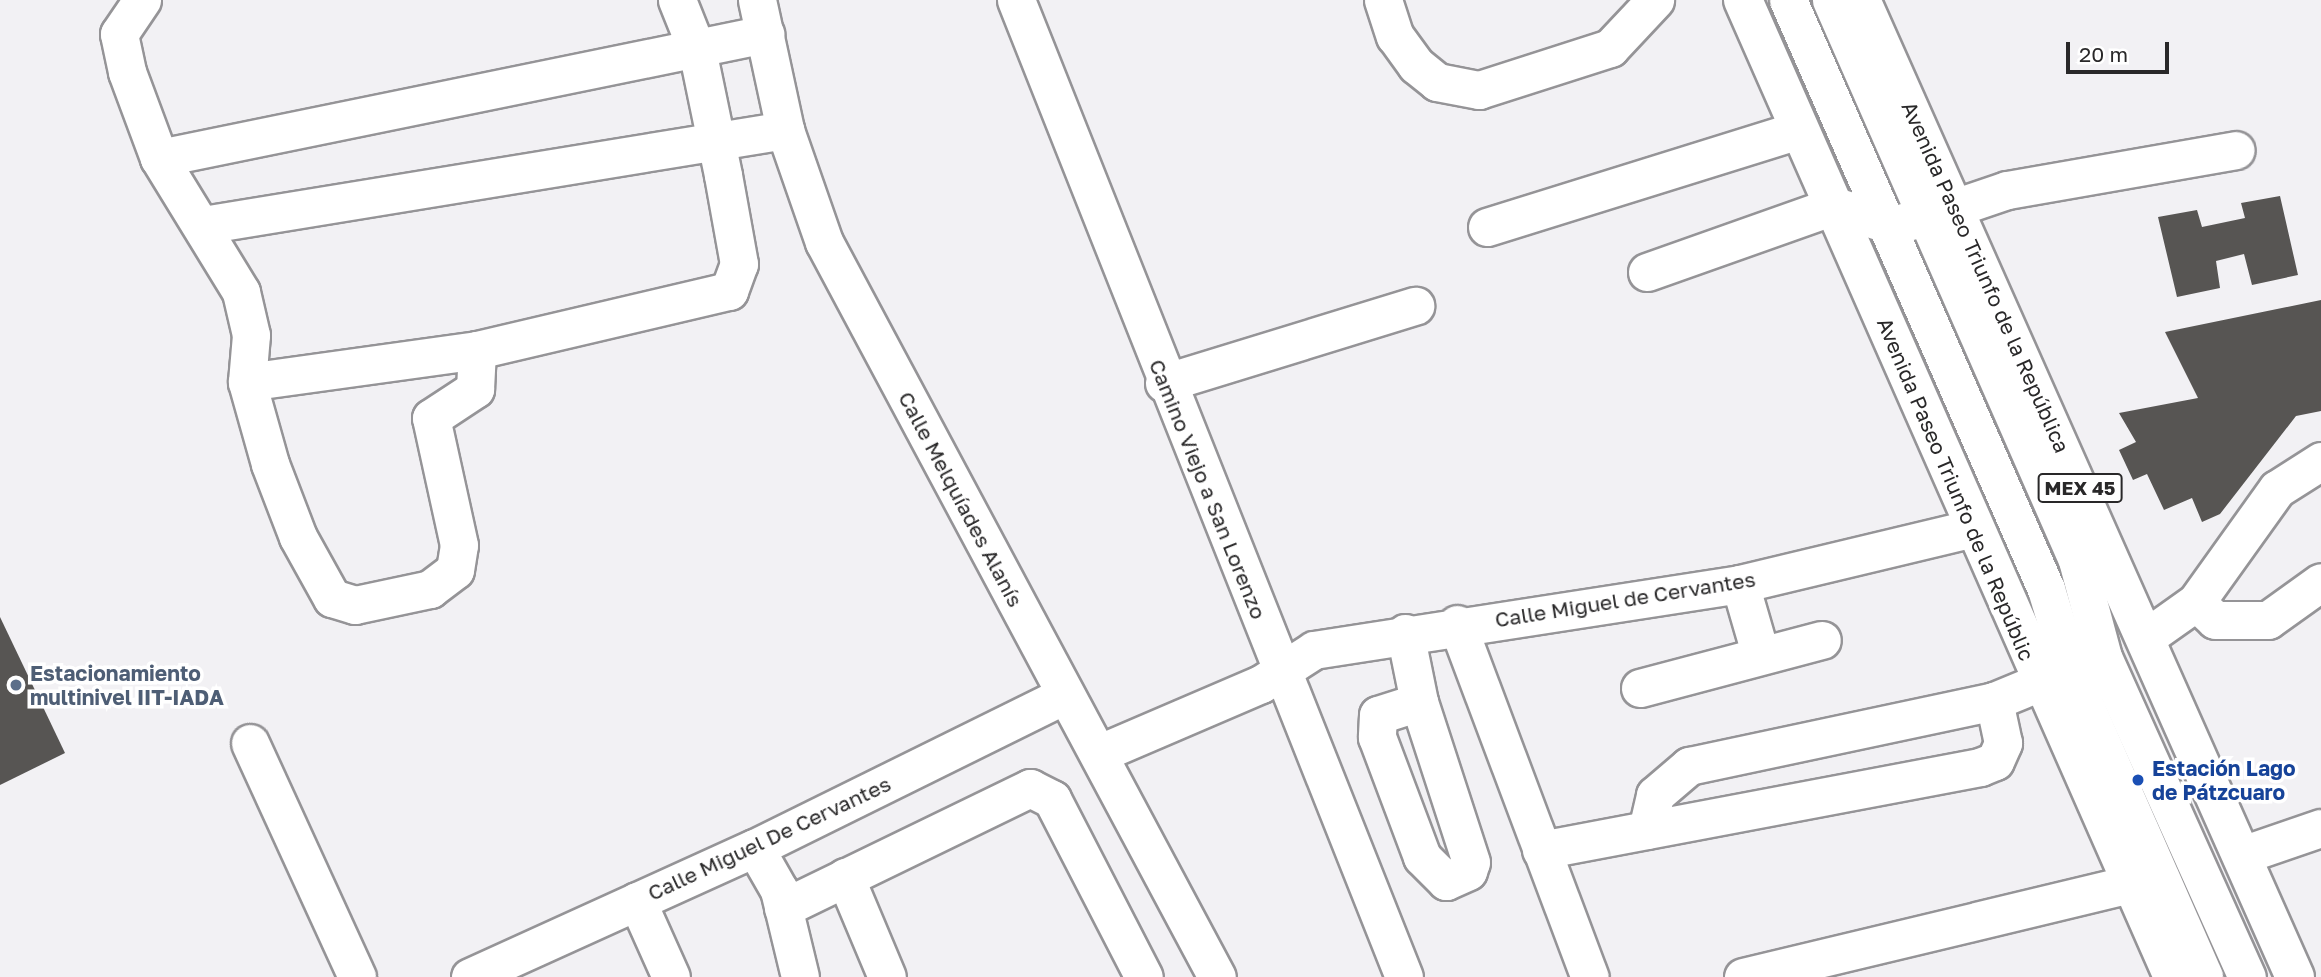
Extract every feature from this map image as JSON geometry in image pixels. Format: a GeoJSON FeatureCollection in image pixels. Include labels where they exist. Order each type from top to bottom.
{"type":"FeatureCollection","features":[{"type":"Feature","properties":{"kind":"main road","name":"Avenida Paseo Triunfo de la Repúblic"},"geometry":{"type":"LineString","coordinates":[[1743,0],[2040,682],[2173,977]]}},
{"type":"Feature","properties":{"kind":"main road","name":"Avenida Paseo Triunfo de la República"},"geometry":{"type":"LineString","coordinates":[[1861,0],[1942,213],[2148,636],[2295,977]]}},
{"type":"Feature","properties":{"kind":"main road"},"geometry":{"type":"LineString","coordinates":[[1833,206],[1887,225],[1942,213]]}},
{"type":"Feature","properties":{"kind":"street"},"geometry":{"type":"LineString","coordinates":[[142,0],[120,34],[159,158],[241,292],[251,335],[247,382],[298,537],[332,598],[355,605],[430,589],[460,559],[431,418],[475,389],[477,351]]}},
{"type":"Feature","properties":{"kind":"street"},"geometry":{"type":"LineString","coordinates":[[247,382],[477,351],[729,291],[738,264],[697,50],[677,0]]}},
{"type":"Feature","properties":{"kind":"street","name":"Camino Viejo a San Lorenzo"},"geometry":{"type":"LineString","coordinates":[[1016,0],[1164,383],[1404,977]]}},
{"type":"Feature","properties":{"kind":"street"},"geometry":{"type":"LineString","coordinates":[[1383,0],[1395,36],[1416,65],[1437,82],[1479,90],[1610,48],[1655,0]]}},
{"type":"Feature","properties":{"kind":"street"},"geometry":{"type":"LineString","coordinates":[[1788,0],[2046,589],[2073,678],[2204,977]]}},
{"type":"Feature","properties":{"kind":"street"},"geometry":{"type":"LineString","coordinates":[[1831,0],[1942,213],[2077,560],[2103,657],[2246,977]]}},
{"type":"Feature","properties":{"kind":"street"},"geometry":{"type":"LineString","coordinates":[[159,158],[697,50],[761,17]]}},
{"type":"Feature","properties":{"kind":"street","name":"Calle Melquíades Alanís"},"geometry":{"type":"LineString","coordinates":[[761,17],[785,130],[824,242],[1065,695],[1100,753],[1217,977]]}},
{"type":"Feature","properties":{"kind":"street"},"geometry":{"type":"LineString","coordinates":[[203,226],[785,130]]}},
{"type":"Feature","properties":{"kind":"street"},"geometry":{"type":"LineString","coordinates":[[1487,227],[1799,130]]}},
{"type":"Feature","properties":{"kind":"street"},"geometry":{"type":"LineString","coordinates":[[1942,213],[2007,190],[2236,150]]}},
{"type":"Feature","properties":{"kind":"street"},"geometry":{"type":"LineString","coordinates":[[1647,272],[1833,206]]}},
{"type":"Feature","properties":{"kind":"street"},"geometry":{"type":"LineString","coordinates":[[1164,383],[1415,306]]}},
{"type":"Feature","properties":{"kind":"street"},"geometry":{"type":"LineString","coordinates":[[2148,636],[2196,602],[2277,489],[2321,461]]}},
{"type":"Feature","properties":{"kind":"street","name":"Calle Miguel de Cervantes"},"geometry":{"type":"LineString","coordinates":[[1100,753],[1281,672],[1314,650],[1457,624],[1740,584],[1973,528]]}},
{"type":"Feature","properties":{"kind":"street"},"geometry":{"type":"LineString","coordinates":[[2196,602],[2216,620],[2269,620],[2321,582]]}},
{"type":"Feature","properties":{"kind":"street"},"geometry":{"type":"LineString","coordinates":[[1740,584],[1760,653]]}},
{"type":"Feature","properties":{"kind":"street"},"geometry":{"type":"LineString","coordinates":[[1457,624],[1590,977]]}},
{"type":"Feature","properties":{"kind":"street"},"geometry":{"type":"LineString","coordinates":[[1405,633],[1419,702]]}},
{"type":"Feature","properties":{"kind":"street"},"geometry":{"type":"LineString","coordinates":[[1640,688],[1760,653],[1822,639]]}},
{"type":"Feature","properties":{"kind":"street"},"geometry":{"type":"LineString","coordinates":[[1647,830],[1655,795],[1689,766],[1814,737],[1994,701],[2040,682]]}},
{"type":"Feature","properties":{"kind":"street","name":"Calle Miguel De Cervantes"},"geometry":{"type":"LineString","coordinates":[[470,977],[755,848],[1065,695]]}},
{"type":"Feature","properties":{"kind":"street"},"geometry":{"type":"LineString","coordinates":[[1541,850],[1995,761],[2003,743],[1994,701]]}},
{"type":"Feature","properties":{"kind":"street"},"geometry":{"type":"LineString","coordinates":[[1814,737],[1825,796]]}},
{"type":"Feature","properties":{"kind":"street"},"geometry":{"type":"LineString","coordinates":[[250,743],[357,977]]}},
{"type":"Feature","properties":{"kind":"street"},"geometry":{"type":"LineString","coordinates":[[783,908],[1017,790],[1045,791],[1144,977]]}},
{"type":"Feature","properties":{"kind":"street"},"geometry":{"type":"LineString","coordinates":[[2242,855],[2321,828]]}},
{"type":"Feature","properties":{"kind":"street"},"geometry":{"type":"LineString","coordinates":[[755,848],[783,908],[800,977]]}},
{"type":"Feature","properties":{"kind":"street"},"geometry":{"type":"LineString","coordinates":[[845,877],[887,977]]}},
{"type":"Feature","properties":{"kind":"street"},"geometry":{"type":"LineString","coordinates":[[1743,977],[2131,884]]}},
{"type":"Feature","properties":{"kind":"street"},"geometry":{"type":"LineString","coordinates":[[637,901],[671,977]]}},
{"type":"Feature","properties":{"kind":"building"},"geometry":{"type":"Polygon","coordinates":[[[2280,196],[2298,275],[2252,285],[2244,254],[2216,261],[2220,288],[2177,297],[2158,217],[2197,210],[2202,227],[2245,218],[2241,203],[2280,196]]]}},
{"type":"Feature","properties":{"kind":"building"},"geometry":{"type":"Polygon","coordinates":[[[2321,300],[2321,411],[2296,416],[2220,514],[2202,522],[2192,498],[2164,510],[2147,474],[2133,480],[2119,450],[2136,442],[2119,413],[2198,398],[2165,332],[2321,300]]]}},
{"type":"Feature","properties":{"kind":"building"},"geometry":{"type":"Polygon","coordinates":[[[1970,339],[2067,568],[2052,575],[1954,346],[1970,339]]]}},
{"type":"Feature","properties":{"kind":"building","name":"Estacionamiento multinivel IIT-IADA"},"geometry":{"type":"Polygon","coordinates":[[[0,617],[65,753],[0,785],[0,617]]]}},
{"type":"Feature","properties":{"kind":"place","name":"Estacionamiento multinivel IIT-IADA"},"geometry":{"type":"Point","coordinates":[16,685]}},
{"type":"Feature","properties":{"kind":"place","name":"Estación Lago de Pátzcuaro"},"geometry":{"type":"Point","coordinates":[2138,780]}}]}
